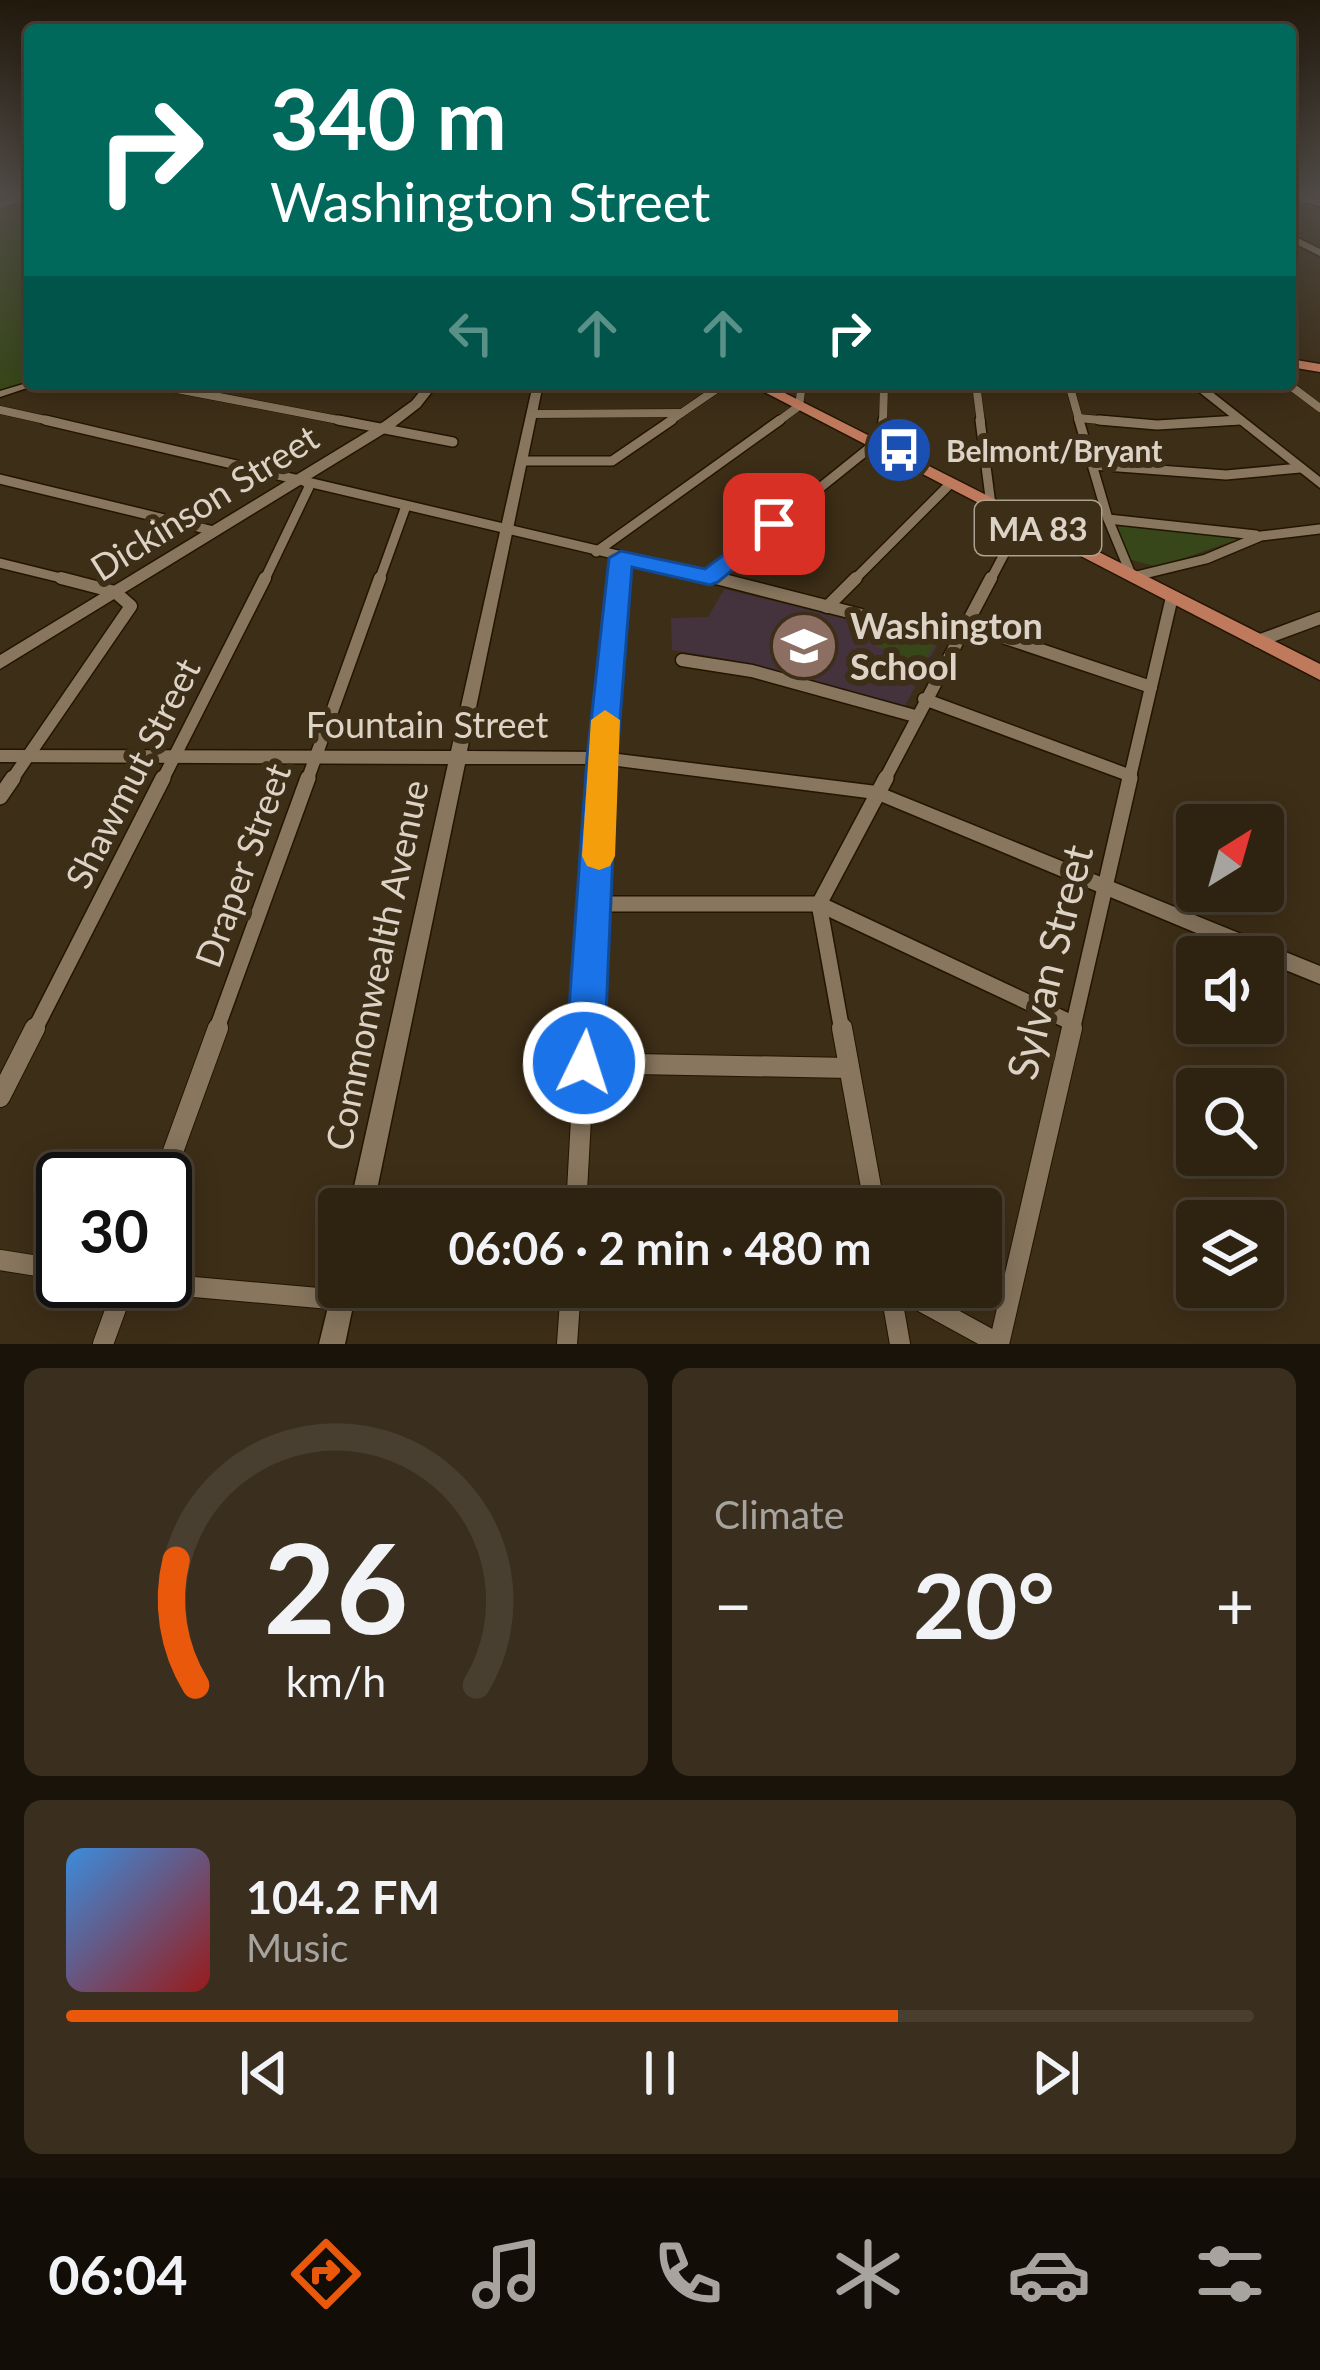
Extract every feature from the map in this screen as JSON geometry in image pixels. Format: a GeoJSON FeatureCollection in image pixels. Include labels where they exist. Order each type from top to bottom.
{"type":"FeatureCollection","features":[{"type":"Feature","properties":{"kind":"main road","name":"Dickinson Street"},"geometry":{"type":"LineString","coordinates":[[0,663],[382,428],[427,390]]}},
{"type":"Feature","properties":{"kind":"main road","name":"MA 83"},"geometry":{"type":"LineString","coordinates":[[768,390],[1320,673]]}},
{"type":"Feature","properties":{"kind":"main road"},"geometry":{"type":"LineString","coordinates":[[1202,390],[1320,484]]}},
{"type":"Feature","properties":{"kind":"street"},"geometry":{"type":"LineString","coordinates":[[182,390],[453,442]]}},
{"type":"Feature","properties":{"kind":"street","name":"Commonwealth Avenue"},"geometry":{"type":"LineString","coordinates":[[365,1188],[537,390]]}},
{"type":"Feature","properties":{"kind":"street"},"geometry":{"type":"LineString","coordinates":[[523,461],[612,461],[715,390]]}},
{"type":"Feature","properties":{"kind":"street"},"geometry":{"type":"LineString","coordinates":[[596,552],[799,406],[801,390]]}},
{"type":"Feature","properties":{"kind":"street"},"geometry":{"type":"LineString","coordinates":[[710,577],[882,438],[884,390]]}},
{"type":"Feature","properties":{"kind":"street"},"geometry":{"type":"LineString","coordinates":[[977,390],[991,505]]}},
{"type":"Feature","properties":{"kind":"street"},"geometry":{"type":"LineString","coordinates":[[1071,390],[1108,519],[1132,577],[1205,559],[1262,536]]}},
{"type":"Feature","properties":{"kind":"street"},"geometry":{"type":"LineString","coordinates":[[0,410],[304,476],[406,506],[827,607],[959,632],[1151,687]]}},
{"type":"Feature","properties":{"kind":"street"},"geometry":{"type":"LineString","coordinates":[[532,414],[681,413]]}},
{"type":"Feature","properties":{"kind":"street"},"geometry":{"type":"LineString","coordinates":[[1078,418],[1157,424],[1240,421]]}},
{"type":"Feature","properties":{"kind":"street"},"geometry":{"type":"LineString","coordinates":[[1092,466],[1226,475],[1300,468]]}},
{"type":"Feature","properties":{"kind":"street","name":"Shawmut Street"},"geometry":{"type":"LineString","coordinates":[[0,1097],[303,505],[309,487],[304,476]]}},
{"type":"Feature","properties":{"kind":"street"},"geometry":{"type":"LineString","coordinates":[[0,479],[214,531]]}},
{"type":"Feature","properties":{"kind":"street"},"geometry":{"type":"LineString","coordinates":[[827,607],[950,484]]}},
{"type":"Feature","properties":{"kind":"street","name":"Draper Street"},"geometry":{"type":"LineString","coordinates":[[173,1152],[406,506]]}},
{"type":"Feature","properties":{"kind":"street"},"geometry":{"type":"LineString","coordinates":[[1108,519],[1262,536],[1320,529]]}},
{"type":"Feature","properties":{"kind":"street"},"geometry":{"type":"LineString","coordinates":[[871,1188],[819,904],[1022,520]]}},
{"type":"Feature","properties":{"kind":"street"},"geometry":{"type":"LineString","coordinates":[[577,1188],[602,758],[621,558]]}},
{"type":"Feature","properties":{"kind":"street"},"geometry":{"type":"LineString","coordinates":[[0,563],[115,592],[131,606],[0,797]]}},
{"type":"Feature","properties":{"kind":"street","name":"Sylvan Street"},"geometry":{"type":"LineString","coordinates":[[999,1344],[1172,597]]}},
{"type":"Feature","properties":{"kind":"street"},"geometry":{"type":"LineString","coordinates":[[1258,641],[1320,618]]}},
{"type":"Feature","properties":{"kind":"street"},"geometry":{"type":"LineString","coordinates":[[682,660],[752,671],[915,716]]}},
{"type":"Feature","properties":{"kind":"street"},"geometry":{"type":"LineString","coordinates":[[924,699],[1131,776]]}},
{"type":"Feature","properties":{"kind":"street","name":"Fountain Street"},"geometry":{"type":"LineString","coordinates":[[0,756],[602,758],[877,793],[1320,974]]}},
{"type":"Feature","properties":{"kind":"street"},"geometry":{"type":"LineString","coordinates":[[597,904],[819,904],[1070,1022]]}},
{"type":"Feature","properties":{"kind":"street"},"geometry":{"type":"LineString","coordinates":[[584,1063],[849,1069]]}},
{"type":"Feature","properties":{"kind":"street"},"geometry":{"type":"LineString","coordinates":[[0,1260],[36,1266]]}},
{"type":"Feature","properties":{"kind":"street"},"geometry":{"type":"LineString","coordinates":[[192,1285],[318,1293]]}},
{"type":"Feature","properties":{"kind":"street"},"geometry":{"type":"LineString","coordinates":[[104,1344],[117,1308]]}},
{"type":"Feature","properties":{"kind":"street"},"geometry":{"type":"LineString","coordinates":[[332,1344],[340,1308]]}},
{"type":"Feature","properties":{"kind":"street"},"geometry":{"type":"LineString","coordinates":[[567,1344],[570,1308]]}},
{"type":"Feature","properties":{"kind":"street"},"geometry":{"type":"LineString","coordinates":[[895,1308],[900,1344]]}},
{"type":"Feature","properties":{"kind":"street"},"geometry":{"type":"LineString","coordinates":[[931,1308],[999,1344]]}},
{"type":"Feature","properties":{"kind":"shaded area","name":"Washington School"},"geometry":{"type":"Polygon","coordinates":[[[724,589],[939,642],[905,706],[732,660],[672,650],[671,618],[708,617],[724,589]]]}},
{"type":"Feature","properties":{"kind":"green space"},"geometry":{"type":"Polygon","coordinates":[[[0,258],[24,258],[24,383],[0,390],[0,258]]]}},
{"type":"Feature","properties":{"kind":"green space"},"geometry":{"type":"Polygon","coordinates":[[[1116,528],[1236,540],[1158,567],[1128,559],[1116,528]]]}},
{"type":"Feature","properties":{"kind":"green space"},"geometry":{"type":"Polygon","coordinates":[[[882,629],[936,642],[920,669],[886,660],[888,650],[876,646],[882,629]]]}},
{"type":"Feature","properties":{"kind":"slow traffic"},"geometry":{"type":"LineString","coordinates":[[599,856],[605,720]]}},
{"type":"Feature","properties":{"kind":"place","name":"Belmont/Bryant"},"geometry":{"type":"Point","coordinates":[899,450]}},
{"type":"Feature","properties":{"kind":"place","name":"Washington School"},"geometry":{"type":"Point","coordinates":[804,646]}},
{"type":"Feature","properties":{"kind":"route"},"geometry":{"type":"LineString","coordinates":[[584,1063],[597,904],[602,758],[621,558],[710,577],[774,524]]}}]}
